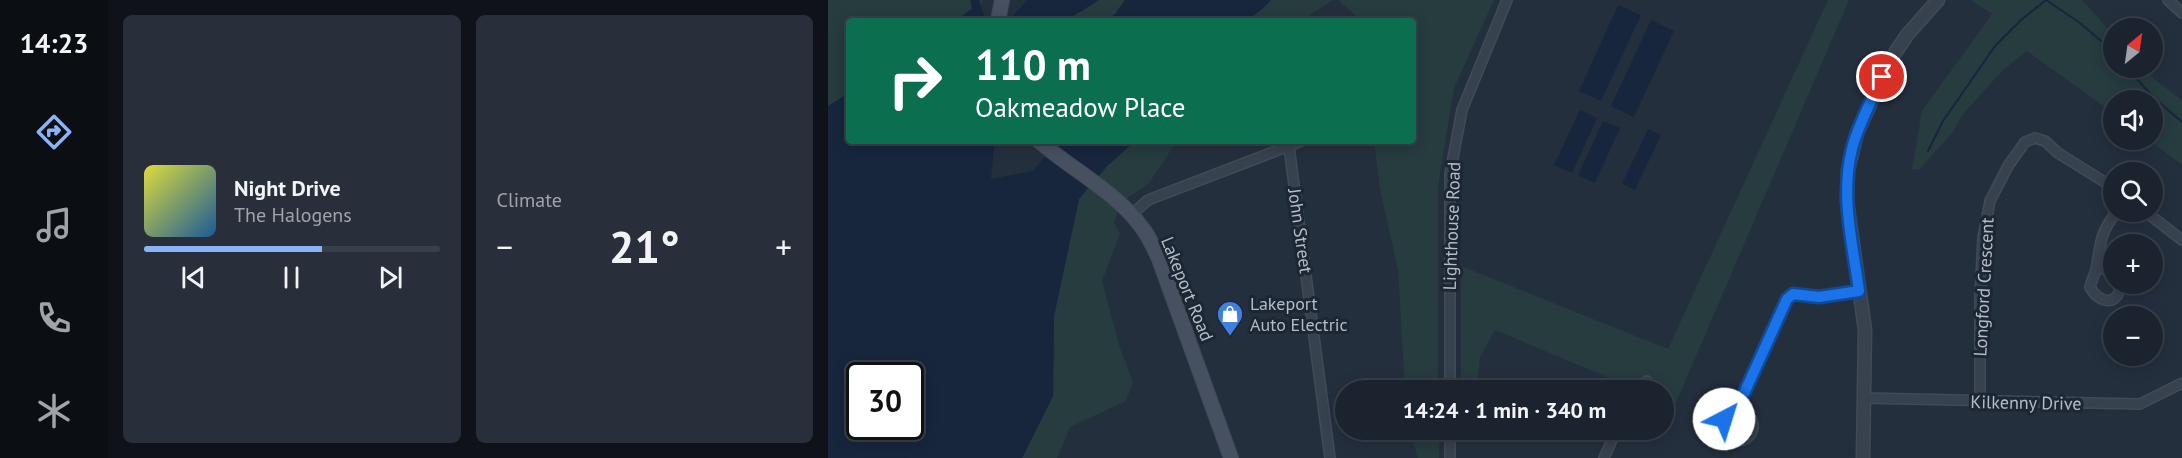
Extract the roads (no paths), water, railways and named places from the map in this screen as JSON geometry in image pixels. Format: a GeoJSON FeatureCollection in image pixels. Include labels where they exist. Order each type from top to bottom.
{"type":"FeatureCollection","features":[{"type":"Feature","properties":{"kind":"main road","name":"Lakeport Road"},"geometry":{"type":"LineString","coordinates":[[1043,144],[1102,189],[1144,230],[1159,259],[1231,458]]}},
{"type":"Feature","properties":{"kind":"street","name":"Lighthouse Road"},"geometry":{"type":"LineString","coordinates":[[1450,380],[1450,174],[1462,110],[1507,0]]}},
{"type":"Feature","properties":{"kind":"street"},"geometry":{"type":"LineString","coordinates":[[1863,458],[1865,330],[1846,201],[1851,151],[1891,59],[1907,35],[1938,0]]}},
{"type":"Feature","properties":{"kind":"street"},"geometry":{"type":"LineString","coordinates":[[2169,0],[2182,13]]}},
{"type":"Feature","properties":{"kind":"street","name":"Longford Crescent"},"geometry":{"type":"LineString","coordinates":[[1980,402],[1980,299],[1983,238],[1990,201],[2008,166],[2025,142],[2035,138],[2046,141],[2058,153],[2103,181]]}},
{"type":"Feature","properties":{"kind":"street"},"geometry":{"type":"LineString","coordinates":[[1131,215],[1148,200],[1296,144]]}},
{"type":"Feature","properties":{"kind":"street","name":"John Street"},"geometry":{"type":"LineString","coordinates":[[1289,147],[1330,458]]}},
{"type":"Feature","properties":{"kind":"street"},"geometry":{"type":"LineString","coordinates":[[2109,222],[2103,230],[2098,248],[2097,265],[2090,287],[2098,298],[2105,301],[2111,300],[2116,294]]}},
{"type":"Feature","properties":{"kind":"street"},"geometry":{"type":"LineString","coordinates":[[2159,222],[2182,240]]}},
{"type":"Feature","properties":{"kind":"street"},"geometry":{"type":"LineString","coordinates":[[2097,265],[2103,269]]}},
{"type":"Feature","properties":{"kind":"street"},"geometry":{"type":"LineString","coordinates":[[1736,411],[1787,299],[1793,294],[1819,297],[1859,291]]}},
{"type":"Feature","properties":{"kind":"street","name":"Kilkenny Drive"},"geometry":{"type":"LineString","coordinates":[[1865,398],[2140,404],[2182,383]]}},
{"type":"Feature","properties":{"kind":"street"},"geometry":{"type":"LineString","coordinates":[[1450,440],[1450,458]]}},
{"type":"Feature","properties":{"kind":"street"},"geometry":{"type":"LineString","coordinates":[[1604,458],[1612,440]]}},
{"type":"Feature","properties":{"kind":"water"},"geometry":{"type":"Polygon","coordinates":[[[1027,0],[1099,0],[1070,18],[1011,18],[1027,0]]]}},
{"type":"Feature","properties":{"kind":"water"},"geometry":{"type":"Polygon","coordinates":[[[1125,0],[1271,0],[1250,18],[1110,18],[1125,0]]]}},
{"type":"Feature","properties":{"kind":"water"},"geometry":{"type":"Polygon","coordinates":[[[980,5],[985,18],[960,18],[970,10],[980,5]]]}},
{"type":"Feature","properties":{"kind":"water"},"geometry":{"type":"Polygon","coordinates":[[[1618,5],[1641,15],[1601,101],[1579,91],[1618,5]]]}},
{"type":"Feature","properties":{"kind":"water"},"geometry":{"type":"Polygon","coordinates":[[[1651,20],[1674,31],[1634,117],[1611,106],[1651,20]]]}},
{"type":"Feature","properties":{"kind":"water"},"geometry":{"type":"Polygon","coordinates":[[[846,95],[846,144],[991,144],[994,147],[991,179],[1033,171],[1056,144],[1132,144],[1107,166],[1079,199],[1054,316],[1053,396],[1022,458],[828,458],[828,106],[846,95]]]}},
{"type":"Feature","properties":{"kind":"water"},"geometry":{"type":"Polygon","coordinates":[[[1580,110],[1597,118],[1572,173],[1554,165],[1580,110]]]}},
{"type":"Feature","properties":{"kind":"water"},"geometry":{"type":"Polygon","coordinates":[[[1603,121],[1620,128],[1595,183],[1578,175],[1603,121]]]}},
{"type":"Feature","properties":{"kind":"water"},"geometry":{"type":"Polygon","coordinates":[[[1648,129],[1661,135],[1635,190],[1622,184],[1648,129]]]}},
{"type":"Feature","properties":{"kind":"waterway"},"geometry":{"type":"LineString","coordinates":[[975,0],[976,7]]}},
{"type":"Feature","properties":{"kind":"waterway"},"geometry":{"type":"LineString","coordinates":[[2046,0],[2080,23],[2103,43]]}},
{"type":"Feature","properties":{"kind":"waterway"},"geometry":{"type":"LineString","coordinates":[[1928,151],[1943,121],[1995,46],[2021,20],[2046,0]]}},
{"type":"Feature","properties":{"kind":"waterway"},"geometry":{"type":"LineString","coordinates":[[2136,78],[2154,98],[2182,122]]}},
{"type":"Feature","properties":{"kind":"place","name":"Lakeport Auto Electric"},"geometry":{"type":"Point","coordinates":[1230,337]}}]}
